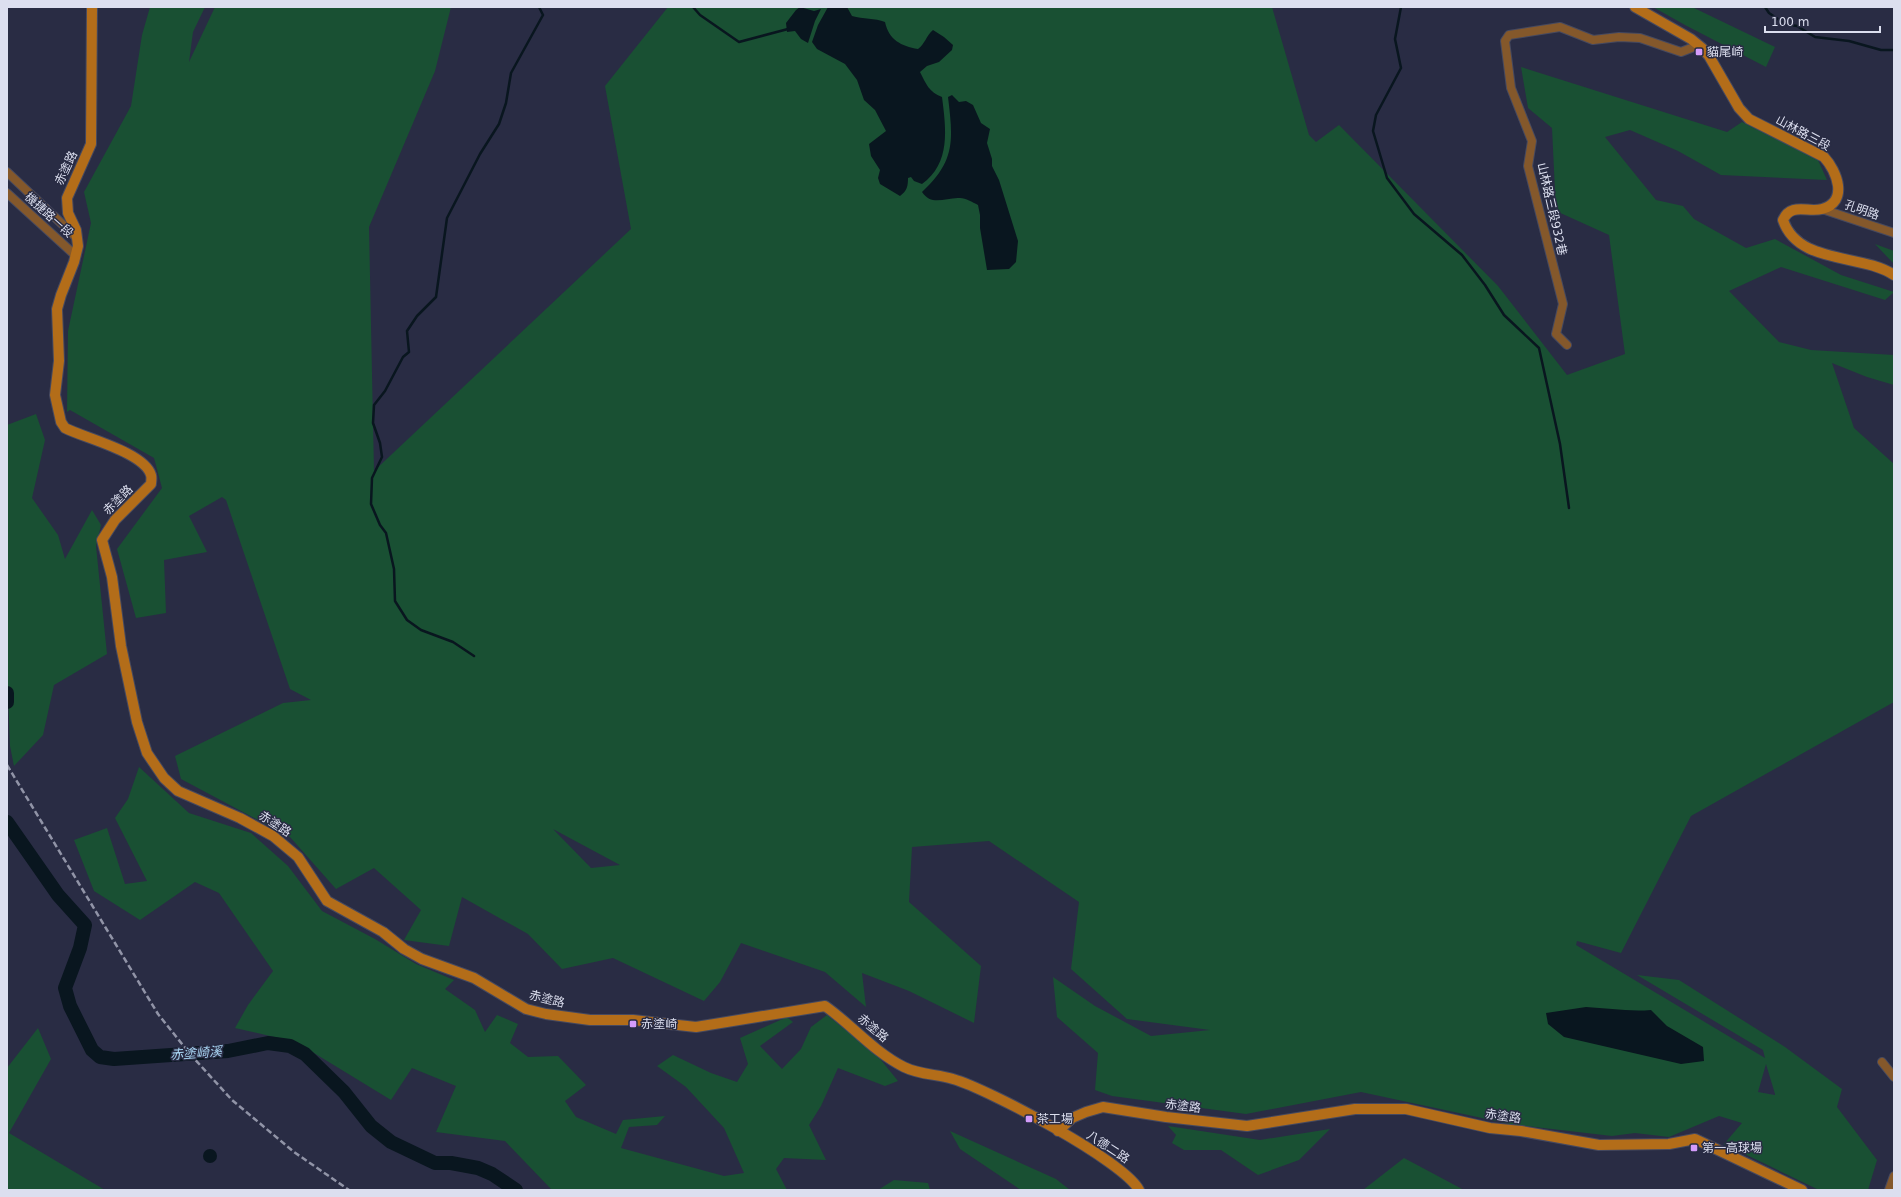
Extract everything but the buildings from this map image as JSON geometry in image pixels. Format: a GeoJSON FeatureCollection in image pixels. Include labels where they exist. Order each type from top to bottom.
{"type":"FeatureCollection","features":[{"type":"Feature","properties":{"kind":"street","name":"赤塗路"},"geometry":{"type":"LineString","coordinates":[[92,7],[91,144],[67,198],[68,213],[76,230],[78,246],[76,256],[57,309],[59,361],[55,395],[60,422],[65,428],[117,448],[146,466],[151,475],[151,484],[115,520],[102,540],[112,577],[121,646],[137,722],[147,753],[164,778],[178,791],[240,818],[273,836],[298,857],[327,901],[383,932],[422,959],[474,978],[526,1009],[590,1020],[633,1020],[696,1027],[824,1006],[885,1055],[914,1072],[953,1079],[976,1088],[1058,1131],[1072,1118],[1103,1107],[1166,1117],[1247,1126],[1355,1109],[1406,1109],[1490,1128],[1521,1131],[1599,1145],[1670,1144],[1695,1139],[1802,1190]]}},
{"type":"Feature","properties":{"kind":"street","name":"山林路三段"},"geometry":{"type":"LineString","coordinates":[[1635,7],[1699,45],[1710,56],[1739,108],[1749,119],[1824,158],[1832,165],[1839,186],[1837,197],[1831,204],[1822,209]]}},
{"type":"Feature","properties":{"kind":"street","name":"山林路三段932巷"},"geometry":{"type":"LineString","coordinates":[[1567,345],[1556,334],[1563,304],[1528,166],[1532,141],[1511,88],[1505,42],[1510,35],[1560,27],[1593,40],[1619,37],[1640,38],[1681,52],[1699,45]]}},
{"type":"Feature","properties":{"kind":"street","name":"機捷路一段"},"geometry":{"type":"LineString","coordinates":[[7,172],[77,238]]}},
{"type":"Feature","properties":{"kind":"street","name":"機捷路一段"},"geometry":{"type":"LineString","coordinates":[[7,192],[76,256]]}},
{"type":"Feature","properties":{"kind":"street"},"geometry":{"type":"LineString","coordinates":[[1822,209],[1792,209],[1786,214],[1784,220],[1786,227],[1796,239],[1817,252],[1874,266],[1894,275]]}},
{"type":"Feature","properties":{"kind":"street","name":"孔明路"},"geometry":{"type":"LineString","coordinates":[[1822,209],[1894,233]]}},
{"type":"Feature","properties":{"kind":"street"},"geometry":{"type":"LineString","coordinates":[[1882,1062],[1894,1078]]}},
{"type":"Feature","properties":{"kind":"street","name":"八德二路"},"geometry":{"type":"LineString","coordinates":[[1058,1131],[1114,1165],[1128,1176],[1139,1190]]}},
{"type":"Feature","properties":{"kind":"street"},"geometry":{"type":"LineString","coordinates":[[1889,1190],[1894,1176]]}},
{"type":"Feature","properties":{"kind":"green space"},"geometry":{"type":"Polygon","coordinates":[[[150,7],[205,7],[193,32],[189,62],[215,7],[451,7],[435,71],[369,227],[374,471],[631,229],[605,86],[668,7],[1272,7],[1309,135],[1316,142],[1339,125],[1498,286],[1567,375],[1625,354],[1609,235],[1556,211],[1552,128],[1528,108],[1521,67],[1727,132],[1742,122],[1818,160],[1827,180],[1721,175],[1678,151],[1630,130],[1605,137],[1656,200],[1683,206],[1694,219],[1746,248],[1775,239],[1841,275],[1894,292],[1885,300],[1781,267],[1729,291],[1779,342],[1811,350],[1894,355],[1894,385],[1867,377],[1832,363],[1854,428],[1894,464],[1894,702],[1691,816],[1621,953],[1577,941],[1576,945],[1765,1058],[1763,1050],[1637,975],[1679,980],[1785,1047],[1842,1089],[1837,1107],[1877,1160],[1868,1190],[1819,1190],[1724,1144],[1742,1123],[1719,1116],[1669,1137],[1635,1133],[1612,1136],[1510,1124],[1361,1092],[1246,1114],[1112,1096],[1095,1090],[1098,1053],[1057,1017],[1053,977],[1095,1006],[1151,1036],[1210,1030],[1127,1019],[1071,969],[1079,902],[989,841],[912,847],[909,902],[981,966],[974,1023],[909,991],[862,973],[866,1007],[825,972],[741,943],[720,982],[704,1001],[613,958],[562,969],[528,934],[462,897],[449,946],[404,940],[421,910],[374,868],[336,889],[290,837],[181,779],[175,756],[283,703],[311,700],[290,689],[226,500],[222,497],[189,516],[207,552],[164,560],[166,613],[136,618],[117,549],[162,488],[154,458],[70,410],[67,412],[68,331],[91,223],[84,192],[131,106],[142,35],[150,7]],[[553,829],[591,868],[620,865],[553,829]],[[1766,1064],[1758,1092],[1775,1095],[1775,1094],[1766,1064]]]}},
{"type":"Feature","properties":{"kind":"green space"},"geometry":{"type":"Polygon","coordinates":[[[1653,7],[1692,7],[1775,47],[1766,67],[1653,7]]]}},
{"type":"Feature","properties":{"kind":"green space"},"geometry":{"type":"Polygon","coordinates":[[[1875,244],[1894,251],[1894,264],[1875,244]]]}},
{"type":"Feature","properties":{"kind":"green space"},"geometry":{"type":"Polygon","coordinates":[[[36,414],[45,440],[32,498],[58,535],[65,559],[92,510],[101,525],[96,546],[107,654],[54,685],[43,735],[14,766],[10,746],[7,666],[7,425],[36,414]]]}},
{"type":"Feature","properties":{"kind":"green space"},"geometry":{"type":"Polygon","coordinates":[[[139,767],[189,813],[251,833],[288,866],[322,911],[375,939],[416,964],[454,980],[445,989],[475,1010],[485,1032],[497,1015],[518,1024],[510,1043],[528,1057],[558,1056],[586,1085],[565,1101],[576,1117],[616,1134],[623,1120],[665,1116],[657,1125],[629,1127],[621,1148],[724,1176],[744,1173],[724,1128],[686,1087],[657,1066],[673,1055],[711,1073],[737,1082],[748,1064],[740,1038],[787,1017],[793,1022],[760,1046],[782,1069],[801,1049],[811,1027],[827,1015],[877,1055],[898,1081],[885,1086],[838,1068],[821,1106],[809,1125],[826,1160],[784,1158],[776,1169],[787,1190],[552,1190],[505,1141],[436,1132],[456,1086],[412,1068],[391,1100],[296,1042],[235,1028],[248,1005],[273,971],[219,893],[195,882],[140,920],[94,891],[74,840],[107,828],[125,884],[147,881],[115,818],[128,799],[139,767]]]}},
{"type":"Feature","properties":{"kind":"green space"},"geometry":{"type":"Polygon","coordinates":[[[38,1028],[51,1059],[9,1133],[105,1190],[7,1190],[7,1068],[38,1028]]]}},
{"type":"Feature","properties":{"kind":"green space"},"geometry":{"type":"Polygon","coordinates":[[[1168,1126],[1260,1140],[1330,1129],[1299,1160],[1258,1175],[1221,1150],[1184,1150],[1172,1143],[1176,1135],[1168,1126]]]}},
{"type":"Feature","properties":{"kind":"green space"},"geometry":{"type":"Polygon","coordinates":[[[950,1131],[1056,1179],[1070,1190],[1021,1190],[960,1149],[950,1131]]]}},
{"type":"Feature","properties":{"kind":"green space"},"geometry":{"type":"Polygon","coordinates":[[[1404,1158],[1464,1190],[1363,1190],[1404,1158]]]}},
{"type":"Feature","properties":{"kind":"green space"},"geometry":{"type":"Polygon","coordinates":[[[894,1180],[928,1183],[930,1190],[878,1190],[894,1180]]]}},
{"type":"Feature","properties":{"kind":"water"},"geometry":{"type":"Polygon","coordinates":[[[800,7],[814,11],[821,9],[815,21],[808,43],[801,39],[795,31],[787,32],[786,23],[800,7]]]}},
{"type":"Feature","properties":{"kind":"water"},"geometry":{"type":"Polygon","coordinates":[[[828,7],[847,7],[852,16],[885,22],[889,33],[893,38],[906,46],[918,49],[933,30],[953,45],[952,50],[939,62],[927,66],[920,72],[931,90],[942,97],[945,133],[942,156],[938,166],[931,176],[922,184],[914,181],[911,177],[908,178],[907,188],[900,196],[880,184],[878,178],[880,170],[871,156],[869,144],[886,131],[875,110],[864,100],[857,80],[845,64],[817,49],[812,42],[818,25],[828,7]]]}},
{"type":"Feature","properties":{"kind":"water"},"geometry":{"type":"Polygon","coordinates":[[[952,95],[959,102],[966,101],[973,105],[981,123],[990,129],[987,143],[992,159],[992,166],[999,180],[1018,241],[1016,262],[1009,269],[987,270],[978,205],[962,198],[940,200],[930,199],[922,192],[941,170],[950,149],[951,125],[948,97],[952,95]]]}},
{"type":"Feature","properties":{"kind":"water"},"geometry":{"type":"Polygon","coordinates":[[[1586,1007],[1651,1010],[1667,1026],[1703,1047],[1704,1061],[1681,1064],[1564,1037],[1548,1024],[1546,1013],[1586,1007]]]}},
{"type":"Feature","properties":{"kind":"water"},"geometry":{"type":"Polygon","coordinates":[[[207,1149],[213,1149],[217,1153],[217,1159],[213,1163],[207,1163],[203,1159],[203,1153],[207,1149]]]}},
{"type":"Feature","properties":{"kind":"waterway"},"geometry":{"type":"LineString","coordinates":[[474,656],[453,642],[421,630],[407,620],[395,601],[394,569],[386,533],[380,525],[371,504],[372,478],[382,457],[380,443],[373,423],[374,405],[385,391],[403,357],[409,352],[407,331],[417,316],[436,297],[447,218],[480,154],[499,124],[506,103],[511,73],[543,15],[539,7]]}},
{"type":"Feature","properties":{"kind":"waterway"},"geometry":{"type":"LineString","coordinates":[[693,7],[700,15],[739,42],[788,29]]}},
{"type":"Feature","properties":{"kind":"waterway"},"geometry":{"type":"LineString","coordinates":[[1401,7],[1395,39],[1401,68],[1376,115],[1373,131],[1387,178],[1414,214],[1462,255],[1485,285],[1504,315],[1539,348],[1560,444],[1569,508]]}},
{"type":"Feature","properties":{"kind":"waterway"},"geometry":{"type":"LineString","coordinates":[[1765,7],[1769,13],[1785,24],[1797,26],[1815,37],[1849,41],[1881,50],[1894,50]]}},
{"type":"Feature","properties":{"kind":"waterway","name":"赤塗崎溪"},"geometry":{"type":"LineString","coordinates":[[7,693],[7,702]]}},
{"type":"Feature","properties":{"kind":"waterway","name":"赤塗崎溪"},"geometry":{"type":"LineString","coordinates":[[7,822],[58,895],[85,925],[80,948],[65,988],[70,1006],[92,1050],[100,1057],[114,1059],[228,1051],[268,1043],[290,1046],[305,1054],[344,1092],[371,1126],[391,1142],[435,1163],[451,1163],[478,1168],[492,1174],[516,1190]]}},
{"type":"Feature","properties":{"kind":"railway"},"geometry":{"type":"LineString","coordinates":[[7,765],[158,1014],[190,1054],[232,1100],[294,1152],[349,1190]]}},
{"type":"Feature","properties":{"kind":"place","name":"貓尾崎"},"geometry":{"type":"Point","coordinates":[1699,52]}},
{"type":"Feature","properties":{"kind":"place","name":"赤塗崎"},"geometry":{"type":"Point","coordinates":[633,1024]}},
{"type":"Feature","properties":{"kind":"place","name":"茶工場"},"geometry":{"type":"Point","coordinates":[1029,1119]}},
{"type":"Feature","properties":{"kind":"place","name":"第一高球場"},"geometry":{"type":"Point","coordinates":[1694,1148]}}]}
